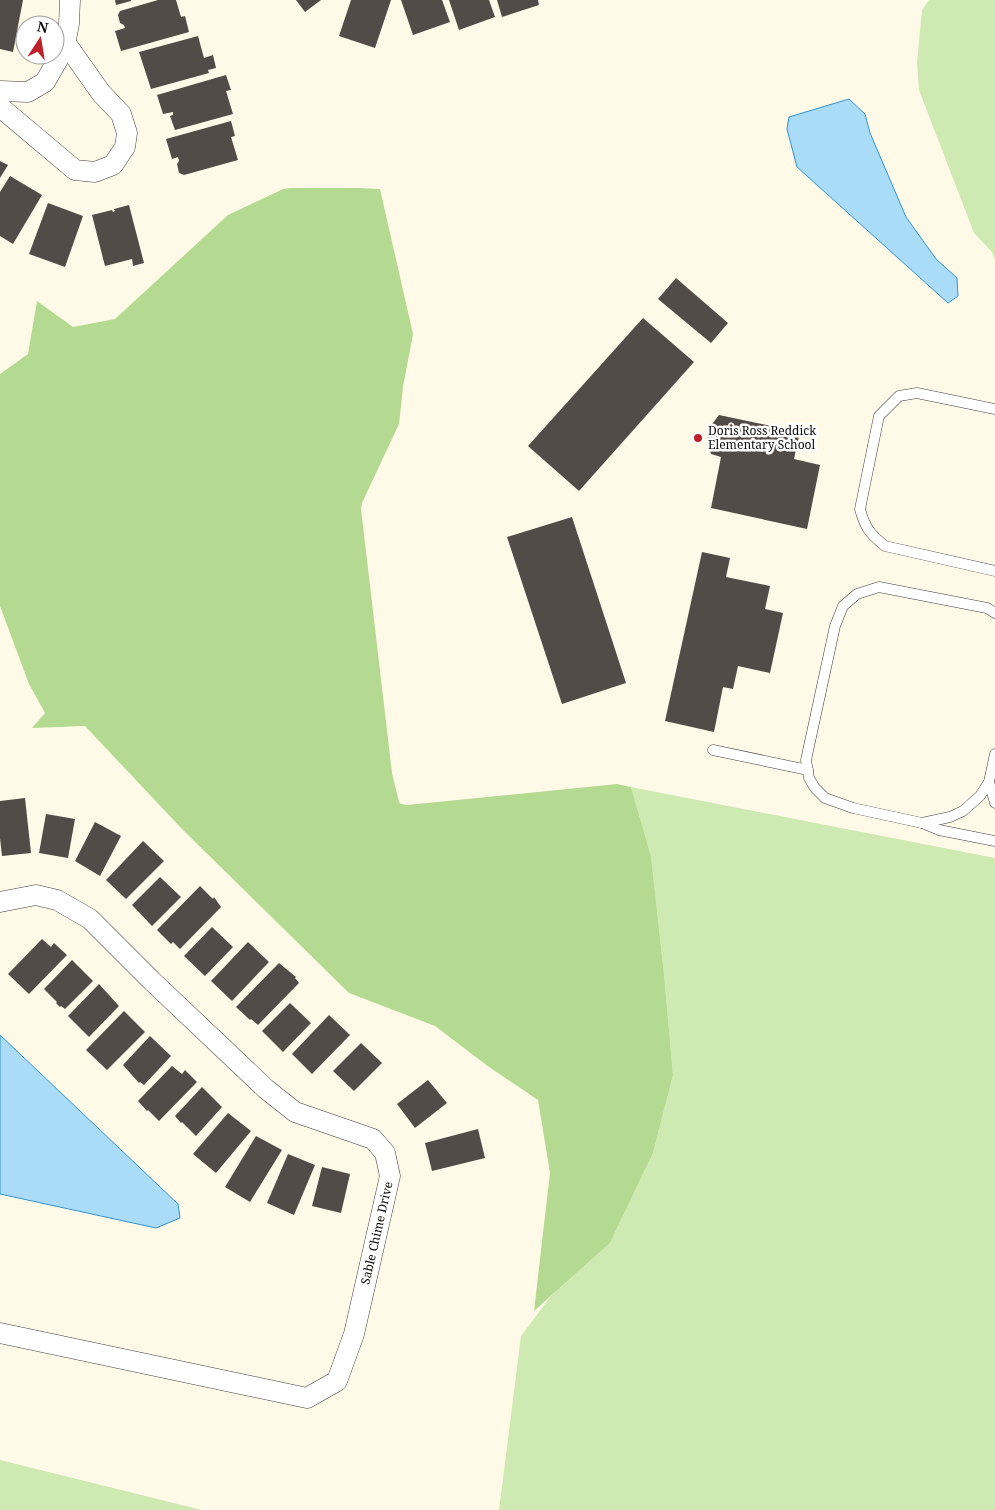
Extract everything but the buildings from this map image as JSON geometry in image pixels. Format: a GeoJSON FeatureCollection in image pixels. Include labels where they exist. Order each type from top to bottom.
{"type":"FeatureCollection","features":[{"type":"Feature","properties":{"kind":"street"},"geometry":{"type":"LineString","coordinates":[[0,107],[75,170],[95,172],[112,165],[124,147],[127,133],[121,114],[101,93],[65,42],[69,24],[70,0]]}},
{"type":"Feature","properties":{"kind":"street"},"geometry":{"type":"LineString","coordinates":[[0,91],[28,92],[44,82],[54,65]]}},
{"type":"Feature","properties":{"kind":"street","name":"Sable Chime Drive"},"geometry":{"type":"LineString","coordinates":[[0,902],[36,895],[57,900],[90,919],[266,1090],[295,1112],[373,1139],[385,1153],[390,1176],[354,1334],[337,1381],[307,1398],[0,1333]]}},
{"type":"Feature","properties":{"kind":"lane"},"geometry":{"type":"LineString","coordinates":[[995,410],[917,393],[899,396],[879,416],[860,509],[864,524],[872,535],[885,546],[995,571]]}},
{"type":"Feature","properties":{"kind":"lane"},"geometry":{"type":"LineString","coordinates":[[995,612],[987,608],[880,587],[857,594],[843,606],[835,626],[806,760],[808,778],[825,798],[853,808],[922,823],[939,830],[995,841]]}},
{"type":"Feature","properties":{"kind":"lane"},"geometry":{"type":"LineString","coordinates":[[713,750],[808,770]]}},
{"type":"Feature","properties":{"kind":"lane"},"geometry":{"type":"LineString","coordinates":[[922,823],[963,812],[980,796],[989,782],[995,754]]}},
{"type":"Feature","properties":{"kind":"lane"},"geometry":{"type":"LineString","coordinates":[[989,782],[995,803]]}},
{"type":"Feature","properties":{"kind":"green space"},"geometry":{"type":"Polygon","coordinates":[[[929,0],[995,0],[995,260],[992,252],[974,233],[919,90],[917,63],[922,10],[929,0]]]}},
{"type":"Feature","properties":{"kind":"green space"},"geometry":{"type":"Polygon","coordinates":[[[283,189],[380,189],[413,334],[403,387],[399,424],[362,503],[361,509],[392,773],[399,802],[407,805],[617,784],[631,787],[651,856],[673,1075],[653,1153],[610,1243],[534,1311],[550,1173],[538,1100],[489,1067],[435,1026],[349,993],[182,829],[85,726],[32,728],[45,713],[29,684],[0,606],[0,374],[28,354],[37,301],[73,327],[115,319],[228,215],[283,189]]]}},
{"type":"Feature","properties":{"kind":"green space"},"geometry":{"type":"Polygon","coordinates":[[[631,787],[995,858],[995,1510],[499,1510],[521,1336],[551,1296],[610,1243],[653,1153],[673,1075],[651,856],[631,787]]]}},
{"type":"Feature","properties":{"kind":"green space"},"geometry":{"type":"Polygon","coordinates":[[[0,1460],[202,1510],[0,1510],[0,1460]]]}},
{"type":"Feature","properties":{"kind":"water"},"geometry":{"type":"Polygon","coordinates":[[[849,99],[865,114],[870,133],[906,217],[936,259],[957,278],[958,296],[948,303],[797,167],[787,129],[789,117],[849,99]]]}},
{"type":"Feature","properties":{"kind":"water"},"geometry":{"type":"Polygon","coordinates":[[[0,1035],[178,1204],[180,1218],[156,1228],[0,1194],[0,1035]]]}},
{"type":"Feature","properties":{"kind":"place","name":"Doris Ross Reddick Elementary School"},"geometry":{"type":"Point","coordinates":[698,438]}}]}
